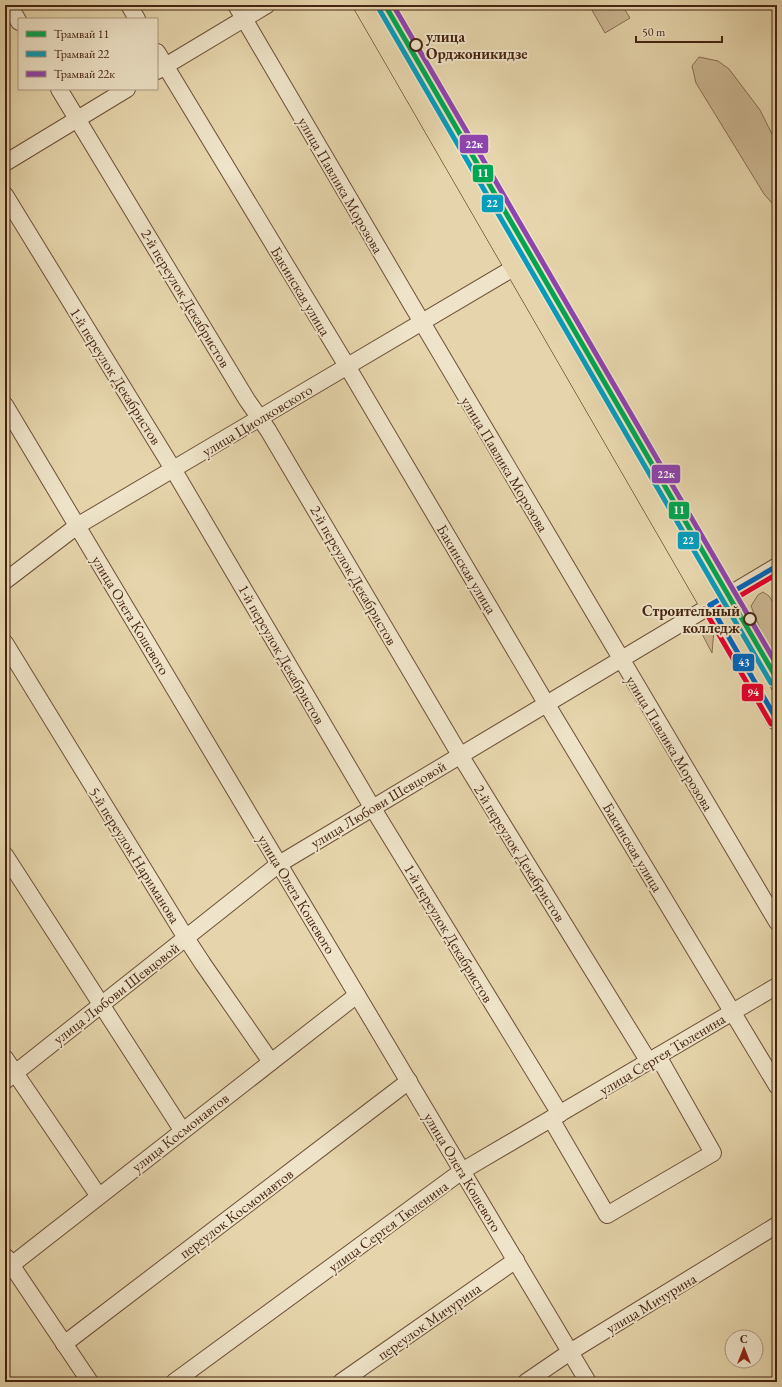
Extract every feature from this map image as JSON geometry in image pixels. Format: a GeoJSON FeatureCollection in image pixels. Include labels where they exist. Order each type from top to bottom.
{"type":"FeatureCollection","features":[{"type":"Feature","properties":{"kind":"main road"},"geometry":{"type":"LineString","coordinates":[[364,5],[777,720]]}},
{"type":"Feature","properties":{"kind":"street"},"geometry":{"type":"LineString","coordinates":[[9,5],[18,20]]}},
{"type":"Feature","properties":{"kind":"street"},"geometry":{"type":"LineString","coordinates":[[129,5],[136,18]]}},
{"type":"Feature","properties":{"kind":"street","name":"улица Павлика Морозова"},"geometry":{"type":"LineString","coordinates":[[236,5],[421,322],[777,922]]}},
{"type":"Feature","properties":{"kind":"street"},"geometry":{"type":"LineString","coordinates":[[161,69],[267,5]]}},
{"type":"Feature","properties":{"kind":"street","name":"Бакинская улица"},"geometry":{"type":"LineString","coordinates":[[158,56],[161,69],[347,366],[546,703],[777,1086]]}},
{"type":"Feature","properties":{"kind":"street","name":"2-й переулок Декабристов"},"geometry":{"type":"LineString","coordinates":[[60,90],[247,400],[268,430],[460,755],[713,1153]]}},
{"type":"Feature","properties":{"kind":"street"},"geometry":{"type":"LineString","coordinates":[[5,162],[125,90]]}},
{"type":"Feature","properties":{"kind":"street","name":"1-й переулок Декабристов"},"geometry":{"type":"LineString","coordinates":[[5,195],[173,469],[555,1117],[607,1215],[713,1153]]}},
{"type":"Feature","properties":{"kind":"street","name":"улица Циолковского"},"geometry":{"type":"LineString","coordinates":[[5,581],[77,526],[515,267]]}},
{"type":"Feature","properties":{"kind":"street","name":"улица Олега Кошевого"},"geometry":{"type":"LineString","coordinates":[[5,405],[588,1382]]}},
{"type":"Feature","properties":{"kind":"street","name":"улица Любови Шевцовой"},"geometry":{"type":"LineString","coordinates":[[10,1077],[279,864],[777,566]]}},
{"type":"Feature","properties":{"kind":"street","name":"5-й переулок Нариманова"},"geometry":{"type":"LineString","coordinates":[[5,643],[186,938],[271,1062]]}},
{"type":"Feature","properties":{"kind":"street"},"geometry":{"type":"LineString","coordinates":[[5,855],[182,1130]]}},
{"type":"Feature","properties":{"kind":"street","name":"улица Сергея Тюленина"},"geometry":{"type":"LineString","coordinates":[[174,1382],[462,1172],[777,986]]}},
{"type":"Feature","properties":{"kind":"street","name":"улица Космонавтов"},"geometry":{"type":"LineString","coordinates":[[7,1263],[98,1196],[357,995]]}},
{"type":"Feature","properties":{"kind":"street"},"geometry":{"type":"LineString","coordinates":[[5,1058],[10,1077],[98,1196]]}},
{"type":"Feature","properties":{"kind":"street","name":"переулок Космонавтов"},"geometry":{"type":"LineString","coordinates":[[64,1344],[408,1081]]}},
{"type":"Feature","properties":{"kind":"street","name":"улица Мичурина"},"geometry":{"type":"LineString","coordinates":[[526,1382],[570,1352],[777,1225]]}},
{"type":"Feature","properties":{"kind":"street","name":"переулок Мичурина"},"geometry":{"type":"LineString","coordinates":[[341,1382],[516,1260]]}},
{"type":"Feature","properties":{"kind":"street"},"geometry":{"type":"LineString","coordinates":[[7,1263],[90,1382]]}},
{"type":"Feature","properties":{"kind":"shaded area"},"geometry":{"type":"Polygon","coordinates":[[[589,5],[622,5],[630,18],[605,33],[589,5]]]}},
{"type":"Feature","properties":{"kind":"shaded area"},"geometry":{"type":"Polygon","coordinates":[[[699,57],[718,61],[729,69],[760,110],[777,144],[777,209],[764,194],[696,83],[692,66],[699,57]]]}},
{"type":"Feature","properties":{"kind":"shaded area"},"geometry":{"type":"Polygon","coordinates":[[[763,592],[769,596],[777,609],[777,659],[762,634],[751,606],[758,595],[763,592]]]}},
{"type":"Feature","properties":{"kind":"shaded area"},"geometry":{"type":"Polygon","coordinates":[[[712,626],[714,630],[712,653],[701,632],[712,626]]]}},
{"type":"Feature","properties":{"kind":"tram line","name":"11"},"geometry":{"type":"LineString","coordinates":[[385,5],[777,679]]}},
{"type":"Feature","properties":{"kind":"tram line","name":"22к"},"geometry":{"type":"LineString","coordinates":[[393,5],[777,665]]}},
{"type":"Feature","properties":{"kind":"tram line","name":"22"},"geometry":{"type":"LineString","coordinates":[[379,9],[771,683]]}},
{"type":"Feature","properties":{"kind":"transit line","name":"43"},"geometry":{"type":"LineString","coordinates":[[710,605],[777,566]]}},
{"type":"Feature","properties":{"kind":"transit line","name":"94"},"geometry":{"type":"LineString","coordinates":[[714,611],[777,574]]}},
{"type":"Feature","properties":{"kind":"transit line","name":"43"},"geometry":{"type":"LineString","coordinates":[[710,605],[777,720]]}},
{"type":"Feature","properties":{"kind":"transit line","name":"94"},"geometry":{"type":"LineString","coordinates":[[704,609],[771,724]]}},
{"type":"Feature","properties":{"kind":"place","name":"улица Орджоникидзе"},"geometry":{"type":"Point","coordinates":[416,45]}},
{"type":"Feature","properties":{"kind":"place","name":"Строительный колледж"},"geometry":{"type":"Point","coordinates":[750,619]}}]}
